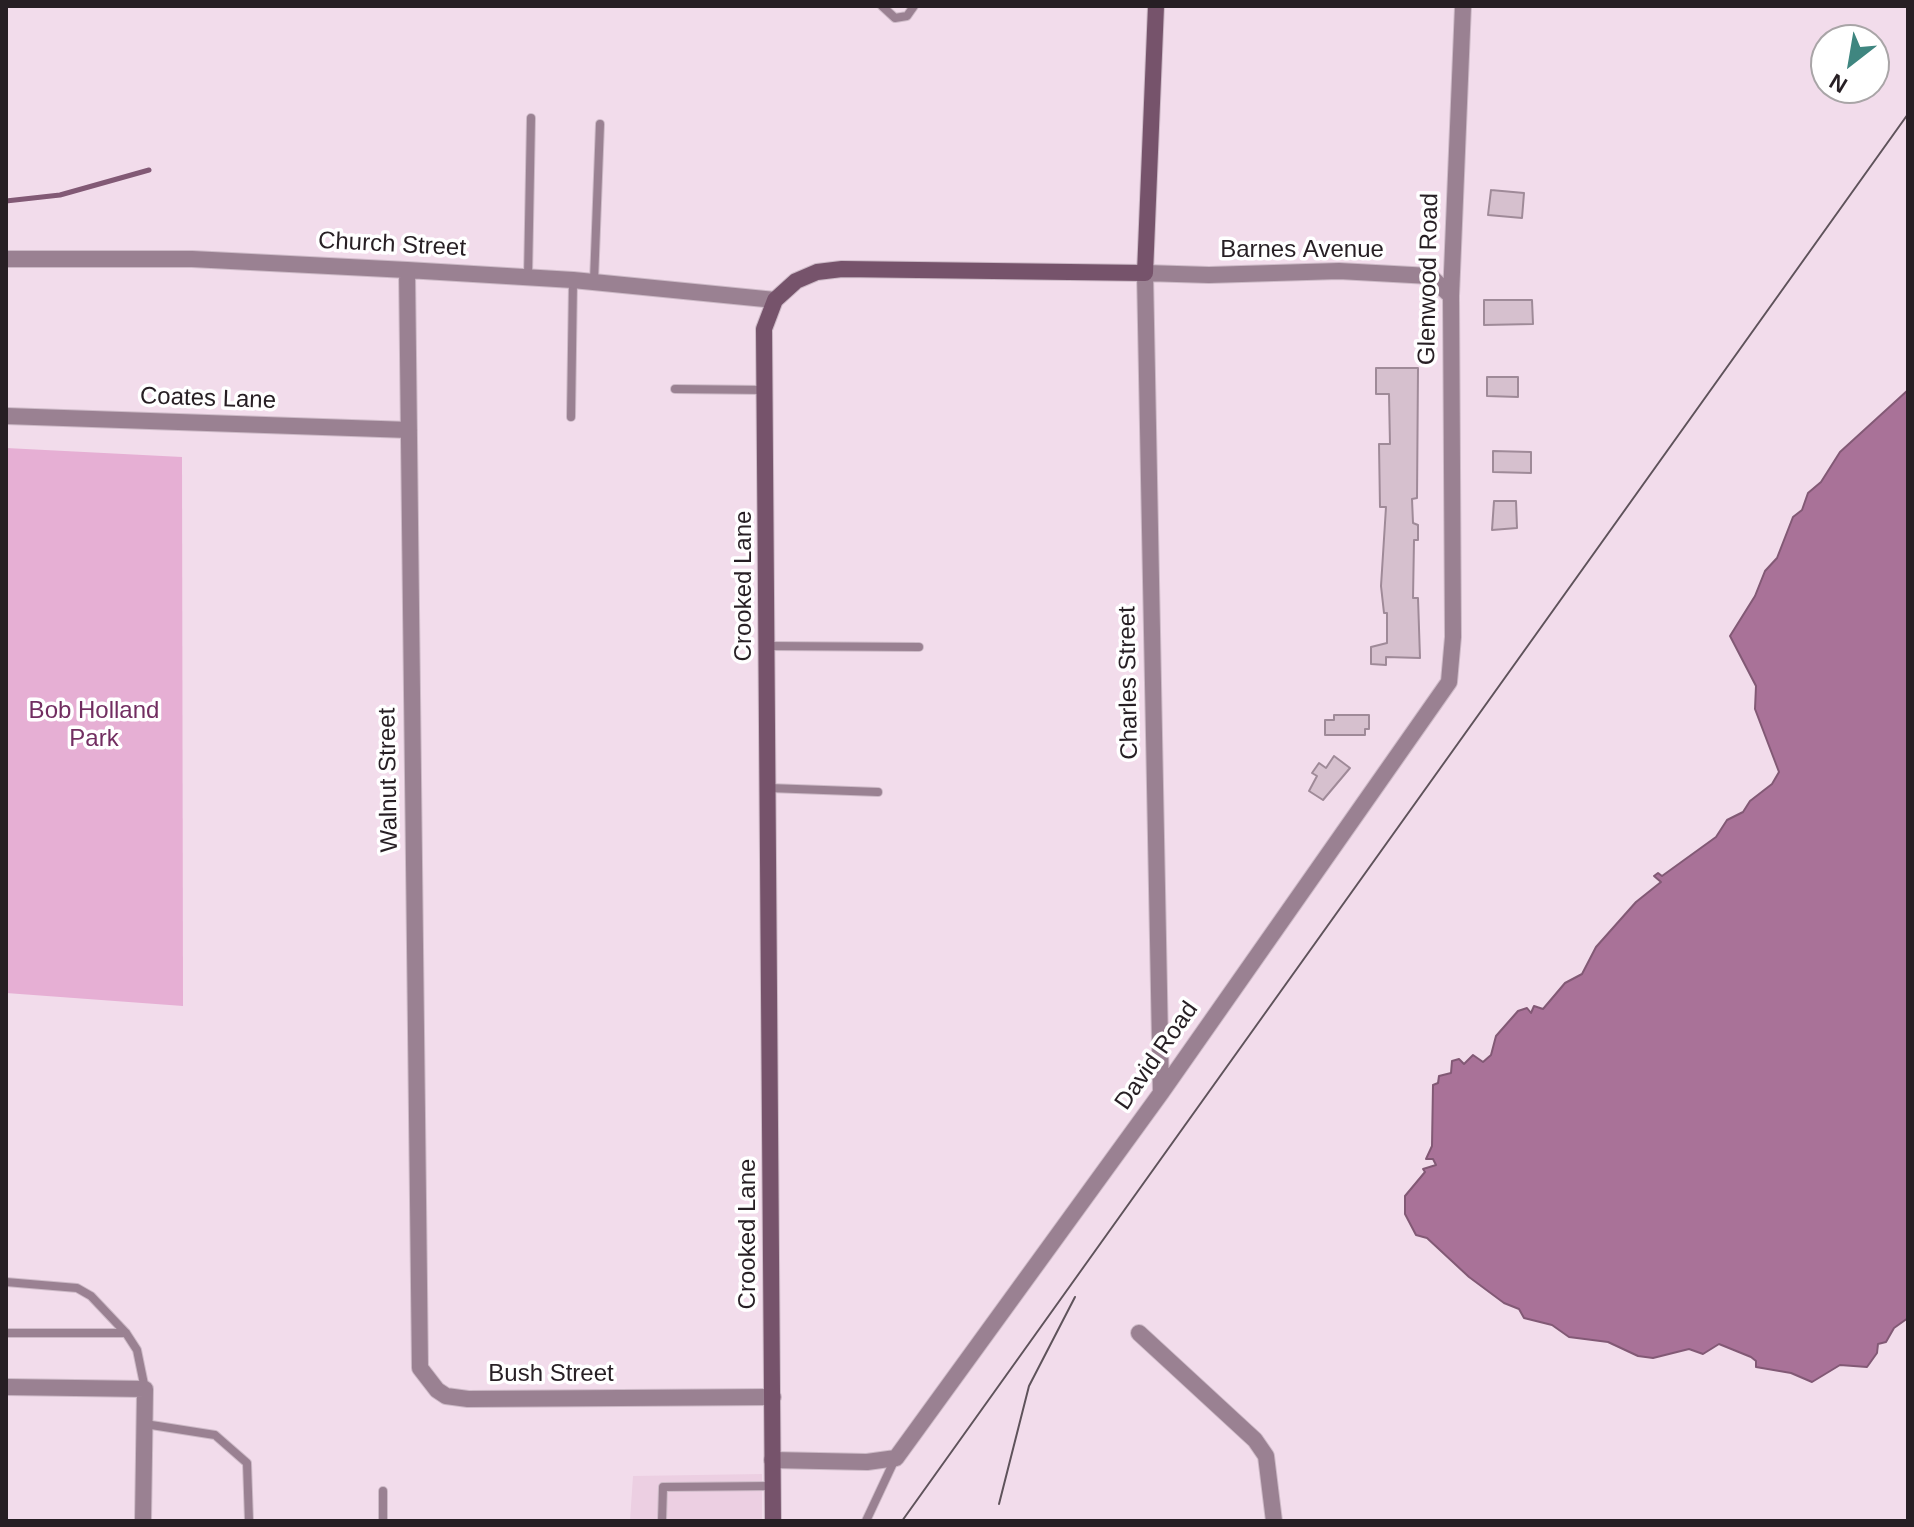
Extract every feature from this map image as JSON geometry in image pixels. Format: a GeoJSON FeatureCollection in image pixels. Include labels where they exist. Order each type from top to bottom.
{"type":"FeatureCollection","features":[{"type":"Feature","properties":{"kind":"street"},"geometry":{"type":"LineString","coordinates":[[775,300],[796,281],[817,272],[842,269],[1145,273],[1156,6]]}},
{"type":"Feature","properties":{"kind":"street","name":"Glenwood Road"},"geometry":{"type":"LineString","coordinates":[[1451,553],[1451,296],[1463,6]]}},
{"type":"Feature","properties":{"kind":"street","name":"Church Street"},"geometry":{"type":"LineString","coordinates":[[6,259],[192,259],[407,270],[573,280],[775,300]]}},
{"type":"Feature","properties":{"kind":"street","name":"Walnut Street"},"geometry":{"type":"LineString","coordinates":[[407,270],[421,1290]]}},
{"type":"Feature","properties":{"kind":"street","name":"Barnes Avenue"},"geometry":{"type":"LineString","coordinates":[[1145,273],[1209,275],[1339,271],[1430,276],[1451,296]]}},
{"type":"Feature","properties":{"kind":"street","name":"Charles Street"},"geometry":{"type":"LineString","coordinates":[[1145,273],[1161,1093]]}},
{"type":"Feature","properties":{"kind":"street","name":"Crooked Lane"},"geometry":{"type":"LineString","coordinates":[[773,1521],[764,329],[775,300]]}},
{"type":"Feature","properties":{"kind":"street","name":"Coates Lane"},"geometry":{"type":"LineString","coordinates":[[6,416],[409,430]]}},
{"type":"Feature","properties":{"kind":"street","name":"David Road"},"geometry":{"type":"LineString","coordinates":[[896,1458],[1161,1093],[1449,682],[1453,637],[1451,553]]}},
{"type":"Feature","properties":{"kind":"street","name":"Bush Street"},"geometry":{"type":"LineString","coordinates":[[421,1290],[420,1368],[429,1384],[446,1396],[773,1397]]}},
{"type":"Feature","properties":{"kind":"street"},"geometry":{"type":"LineString","coordinates":[[1139,1333],[1261,1448],[1266,1456],[1274,1521]]}},
{"type":"Feature","properties":{"kind":"street"},"geometry":{"type":"LineString","coordinates":[[6,1387],[145,1389],[143,1521]]}},
{"type":"Feature","properties":{"kind":"street"},"geometry":{"type":"LineString","coordinates":[[772,1460],[867,1462],[896,1458]]}},
{"type":"Feature","properties":{"kind":"lane"},"geometry":{"type":"LineString","coordinates":[[882,6],[895,18],[907,16],[914,6]]}},
{"type":"Feature","properties":{"kind":"lane"},"geometry":{"type":"LineString","coordinates":[[528,278],[531,118]]}},
{"type":"Feature","properties":{"kind":"lane"},"geometry":{"type":"LineString","coordinates":[[594,282],[600,124]]}},
{"type":"Feature","properties":{"kind":"lane"},"geometry":{"type":"LineString","coordinates":[[571,417],[573,280]]}},
{"type":"Feature","properties":{"kind":"lane"},"geometry":{"type":"LineString","coordinates":[[675,389],[766,390]]}},
{"type":"Feature","properties":{"kind":"lane"},"geometry":{"type":"LineString","coordinates":[[768,646],[919,647]]}},
{"type":"Feature","properties":{"kind":"lane"},"geometry":{"type":"LineString","coordinates":[[769,788],[878,792]]}},
{"type":"Feature","properties":{"kind":"lane"},"geometry":{"type":"LineString","coordinates":[[6,1282],[77,1288],[91,1296],[126,1333],[143,1366],[145,1389]]}},
{"type":"Feature","properties":{"kind":"lane"},"geometry":{"type":"LineString","coordinates":[[6,1333],[126,1333]]}},
{"type":"Feature","properties":{"kind":"lane"},"geometry":{"type":"LineString","coordinates":[[145,1424],[215,1435],[247,1463],[249,1521]]}},
{"type":"Feature","properties":{"kind":"lane"},"geometry":{"type":"LineString","coordinates":[[866,1521],[896,1458]]}},
{"type":"Feature","properties":{"kind":"lane"},"geometry":{"type":"LineString","coordinates":[[662,1521],[663,1487],[773,1486]]}},
{"type":"Feature","properties":{"kind":"lane"},"geometry":{"type":"LineString","coordinates":[[383,1491],[383,1521]]}},
{"type":"Feature","properties":{"kind":"shaded area"},"geometry":{"type":"Polygon","coordinates":[[[1908,390],[1908,1318],[1894,1328],[1886,1342],[1878,1344],[1877,1353],[1867,1367],[1840,1365],[1812,1382],[1791,1373],[1756,1367],[1756,1361],[1751,1357],[1719,1344],[1703,1354],[1689,1349],[1653,1358],[1638,1356],[1608,1342],[1569,1337],[1552,1325],[1524,1318],[1519,1309],[1504,1303],[1469,1277],[1427,1238],[1416,1235],[1405,1214],[1405,1196],[1425,1172],[1423,1169],[1436,1165],[1433,1159],[1426,1159],[1432,1146],[1433,1085],[1438,1083],[1439,1076],[1451,1073],[1452,1061],[1459,1059],[1464,1064],[1473,1055],[1483,1062],[1491,1055],[1496,1036],[1518,1011],[1527,1008],[1531,1013],[1534,1006],[1543,1009],[1565,983],[1582,974],[1596,947],[1636,902],[1661,882],[1654,876],[1658,873],[1662,876],[1716,837],[1727,820],[1743,812],[1750,801],[1772,784],[1779,772],[1755,709],[1756,686],[1730,636],[1755,596],[1765,571],[1777,558],[1793,517],[1802,510],[1808,493],[1821,482],[1840,452],[1908,390]]]}},
{"type":"Feature","properties":{"kind":"shaded area"},"geometry":{"type":"Polygon","coordinates":[[[762,1474],[762,1521],[630,1521],[633,1476],[762,1474]]]}},
{"type":"Feature","properties":{"kind":"green space","name":"Bob Holland Park"},"geometry":{"type":"Polygon","coordinates":[[[6,448],[182,457],[183,1006],[6,993],[6,448]]]}},
{"type":"Feature","properties":{"kind":"building"},"geometry":{"type":"Polygon","coordinates":[[[1491,190],[1524,193],[1522,218],[1488,215],[1491,190]]]}},
{"type":"Feature","properties":{"kind":"building"},"geometry":{"type":"Polygon","coordinates":[[[1484,300],[1532,300],[1533,324],[1484,325],[1484,300]]]}},
{"type":"Feature","properties":{"kind":"building"},"geometry":{"type":"Polygon","coordinates":[[[1376,368],[1418,368],[1417,498],[1412,499],[1413,523],[1418,525],[1418,540],[1414,540],[1413,598],[1418,598],[1420,658],[1386,657],[1386,665],[1371,664],[1371,647],[1387,643],[1387,613],[1384,613],[1381,586],[1386,507],[1380,507],[1379,444],[1390,444],[1389,394],[1376,394],[1376,368]]]}},
{"type":"Feature","properties":{"kind":"building"},"geometry":{"type":"Polygon","coordinates":[[[1487,377],[1518,377],[1518,397],[1487,396],[1487,377]]]}},
{"type":"Feature","properties":{"kind":"building"},"geometry":{"type":"Polygon","coordinates":[[[1493,451],[1531,452],[1531,473],[1493,472],[1493,451]]]}},
{"type":"Feature","properties":{"kind":"building"},"geometry":{"type":"Polygon","coordinates":[[[1494,501],[1516,501],[1517,528],[1492,530],[1494,501]]]}},
{"type":"Feature","properties":{"kind":"building"},"geometry":{"type":"Polygon","coordinates":[[[1334,715],[1369,715],[1369,729],[1365,729],[1365,735],[1325,735],[1325,720],[1334,720],[1334,715]]]}},
{"type":"Feature","properties":{"kind":"building"},"geometry":{"type":"Polygon","coordinates":[[[1334,756],[1350,768],[1323,800],[1309,791],[1317,776],[1312,773],[1319,763],[1326,768],[1334,756]]]}},
{"type":"Feature","properties":{"kind":"waterway"},"geometry":{"type":"LineString","coordinates":[[6,201],[60,195],[149,170]]}},
{"type":"Feature","properties":{"kind":"tram line"},"geometry":{"type":"LineString","coordinates":[[902,1521],[1908,114]]}},
{"type":"Feature","properties":{"kind":"tram line"},"geometry":{"type":"LineString","coordinates":[[999,1504],[1029,1386],[1075,1297]]}}]}
